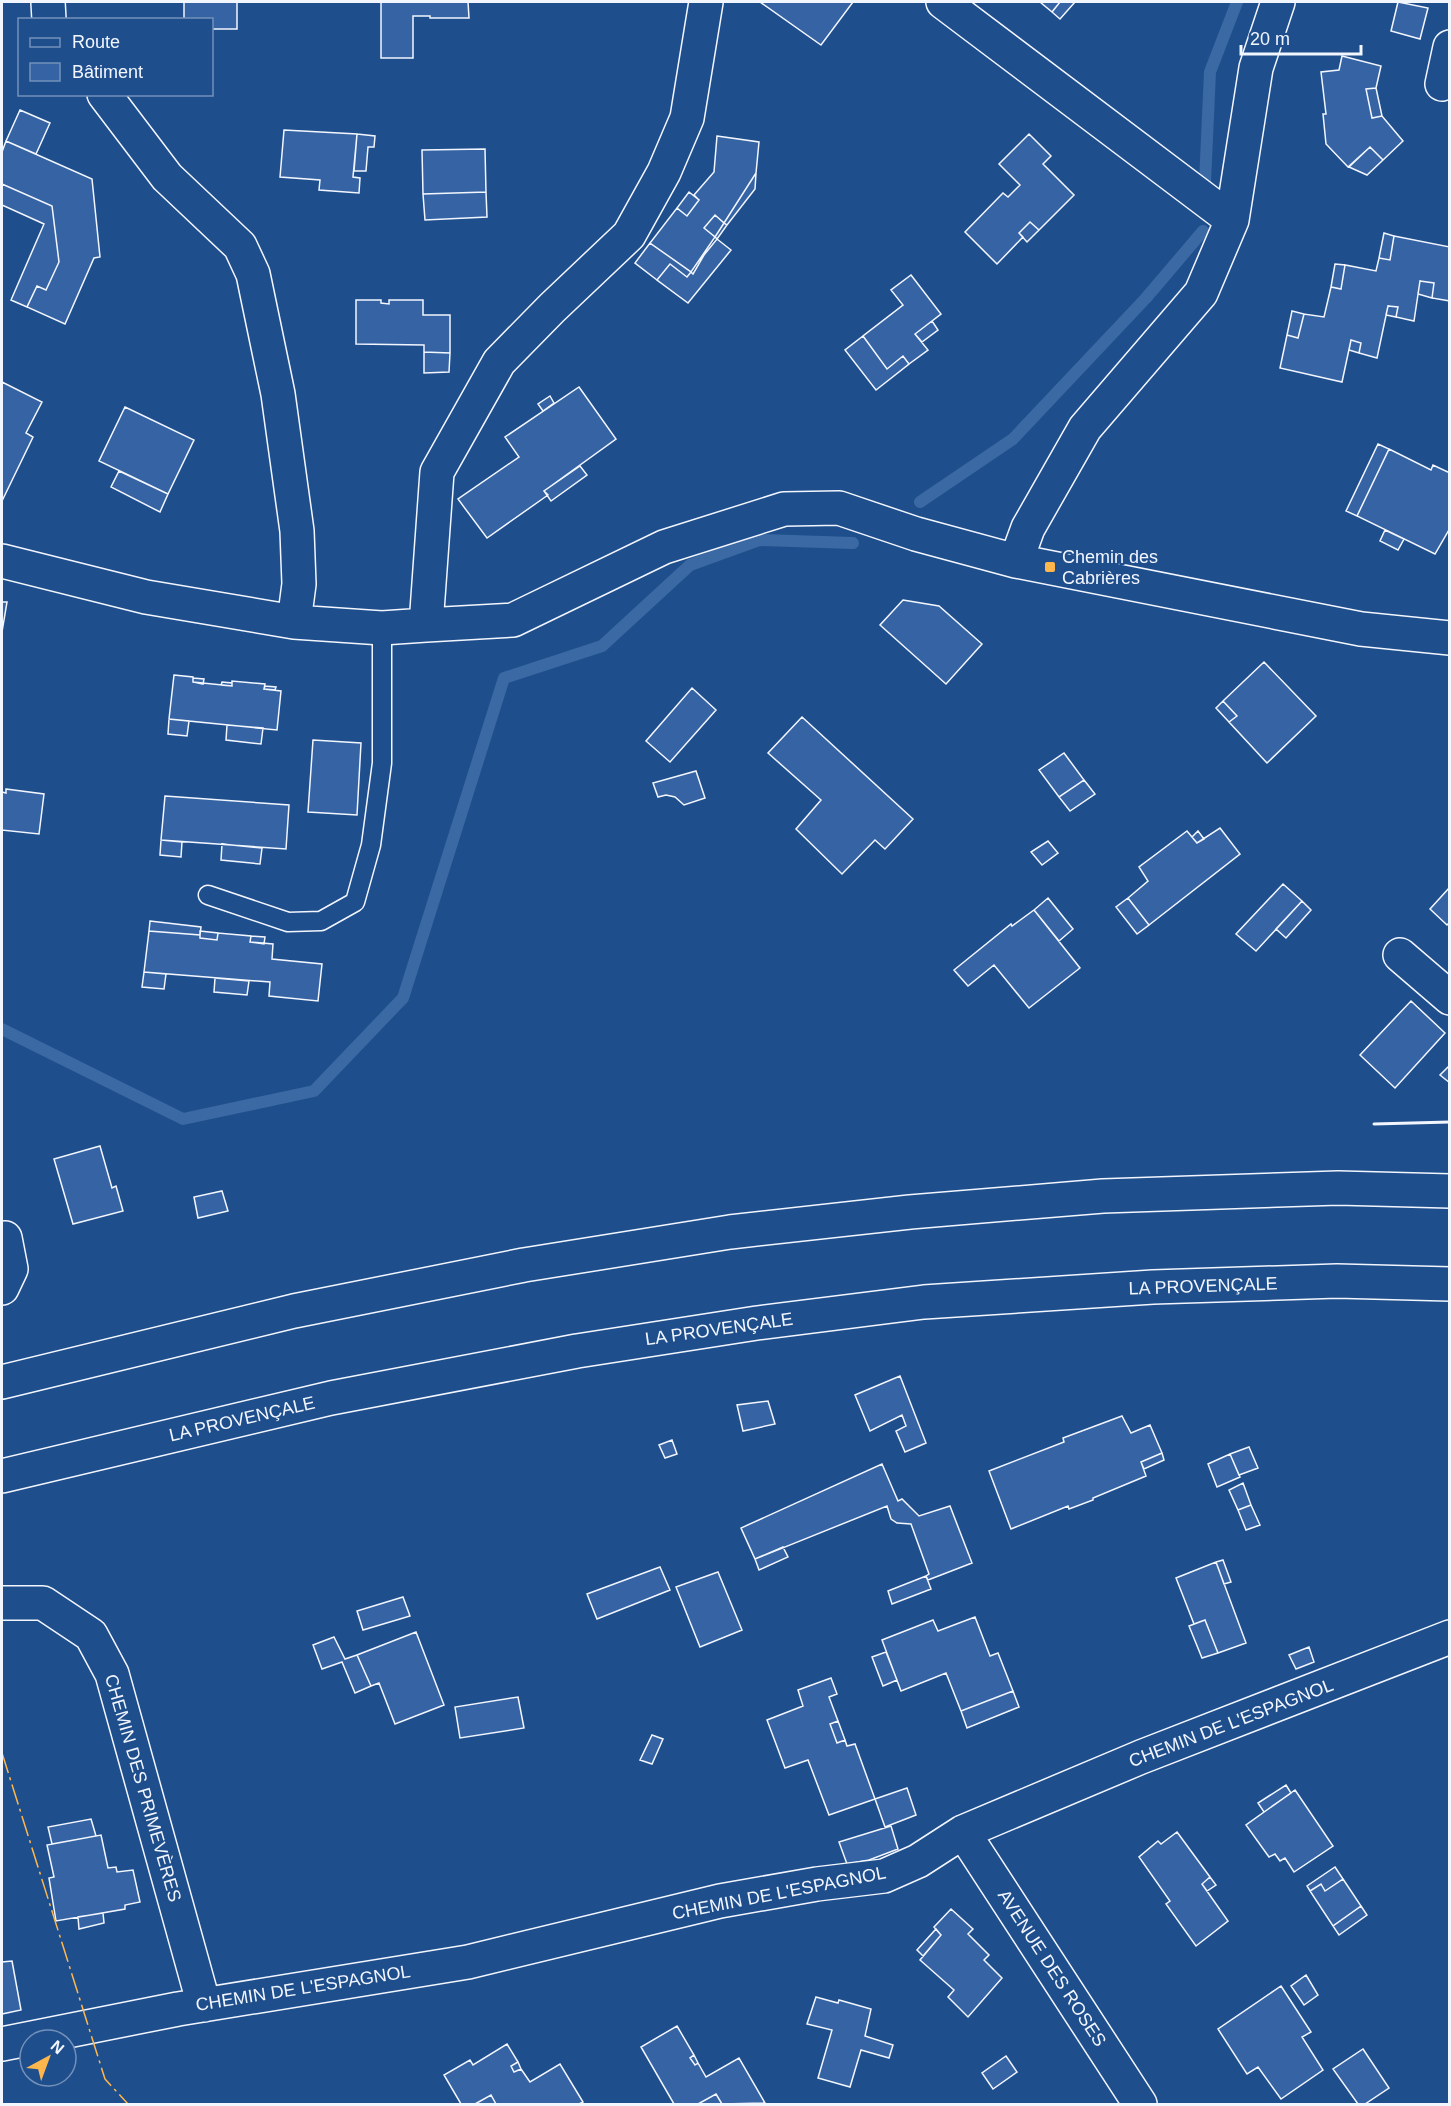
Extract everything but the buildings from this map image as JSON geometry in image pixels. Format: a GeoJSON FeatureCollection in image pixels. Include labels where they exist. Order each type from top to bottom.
{"type":"FeatureCollection","features":[{"type":"Feature","properties":{"kind":"main road"},"geometry":{"type":"LineString","coordinates":[[48,2],[49,18]]}},
{"type":"Feature","properties":{"kind":"main road"},"geometry":{"type":"LineString","coordinates":[[426,625],[437,472],[499,362],[629,235],[664,172],[687,118],[706,2]]}},
{"type":"Feature","properties":{"kind":"main road"},"geometry":{"type":"LineString","coordinates":[[943,2],[1232,220]]}},
{"type":"Feature","properties":{"kind":"main road"},"geometry":{"type":"LineString","coordinates":[[1016,561],[1028,528],[1085,428],[1201,293],[1232,220],[1256,68],[1278,2]]}},
{"type":"Feature","properties":{"kind":"main road"},"geometry":{"type":"LineString","coordinates":[[1442,84],[1449,47]]}},
{"type":"Feature","properties":{"kind":"main road"},"geometry":{"type":"LineString","coordinates":[[106,96],[167,177],[240,246],[253,274],[278,394],[297,531],[299,584],[294,622]]}},
{"type":"Feature","properties":{"kind":"main road"},"geometry":{"type":"LineString","coordinates":[[2,561],[146,597],[294,622],[382,628],[513,620],[664,546],[784,509],[839,507],[916,534],[1016,561],[1360,629],[1449,638]]}},
{"type":"Feature","properties":{"kind":"main road"},"geometry":{"type":"LineString","coordinates":[[1400,955],[1449,998]]}},
{"type":"Feature","properties":{"kind":"main road"},"geometry":{"type":"LineString","coordinates":[[2,1382],[306,1309],[524,1265],[730,1232],[910,1212],[1103,1196],[1338,1188],[1449,1191]]}},
{"type":"Feature","properties":{"kind":"main road"},"geometry":{"type":"LineString","coordinates":[[2,1288],[10,1269],[3,1232]]}},
{"type":"Feature","properties":{"kind":"main road","name":"LA PROVENÇALE"},"geometry":{"type":"LineString","coordinates":[[2,1476],[331,1398],[577,1351],[757,1323],[924,1302],[1153,1287],[1337,1281],[1449,1284]]}},
{"type":"Feature","properties":{"kind":"main road","name":"CHEMIN DES PRIMEVÈRES"},"geometry":{"type":"LineString","coordinates":[[2,1603],[43,1603],[91,1635],[112,1674],[204,2005]]}},
{"type":"Feature","properties":{"kind":"main road","name":"CHEMIN DE L'ESPAGNOL"},"geometry":{"type":"LineString","coordinates":[[2,2044],[204,2005],[468,1962],[720,1901],[817,1884],[884,1876],[918,1860],[963,1832],[1141,1757],[1449,1637]]}},
{"type":"Feature","properties":{"kind":"main road","name":"AVENUE DES ROSES"},"geometry":{"type":"LineString","coordinates":[[963,1832],[1140,2104]]}},
{"type":"Feature","properties":{"kind":"lane"},"geometry":{"type":"LineString","coordinates":[[208,895],[288,922],[321,921],[355,902],[371,845],[382,763],[382,628]]}},
{"type":"Feature","properties":{"kind":"waterway"},"geometry":{"type":"LineString","coordinates":[[1205,182],[1210,72],[1237,2]]}},
{"type":"Feature","properties":{"kind":"waterway"},"geometry":{"type":"LineString","coordinates":[[920,502],[1013,439],[1146,298],[1203,231]]}},
{"type":"Feature","properties":{"kind":"waterway"},"geometry":{"type":"LineString","coordinates":[[2,1029],[183,1119],[314,1091],[403,998],[504,678],[602,646],[690,565],[759,540],[853,543]]}},
{"type":"Feature","properties":{"kind":"wall"},"geometry":{"type":"LineString","coordinates":[[1374,1124],[1450,1122]]}},
{"type":"Feature","properties":{"kind":"power"},"geometry":{"type":"LineString","coordinates":[[2,1753],[105,2079],[128,2104]]}},
{"type":"Feature","properties":{"kind":"place","name":"Chemin des Cabrières"},"geometry":{"type":"Point","coordinates":[1050,567]}}]}
